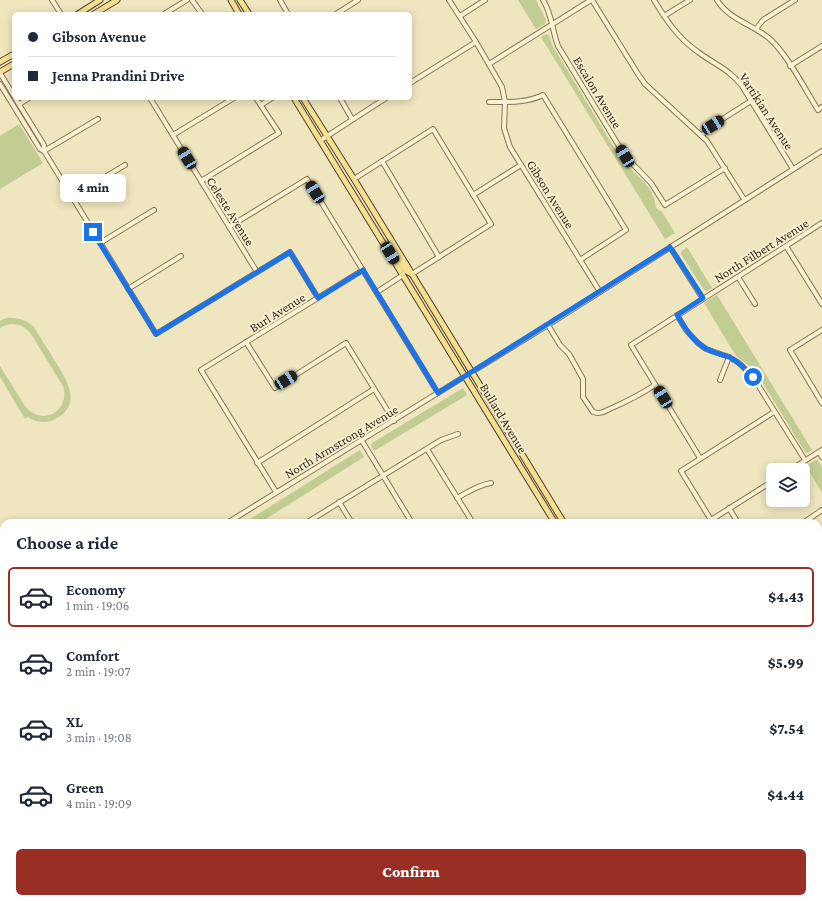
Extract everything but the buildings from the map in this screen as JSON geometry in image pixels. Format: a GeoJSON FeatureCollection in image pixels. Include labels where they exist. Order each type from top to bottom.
{"type":"FeatureCollection","features":[{"type":"Feature","properties":{"kind":"main road"},"geometry":{"type":"LineString","coordinates":[[81,12],[100,0]]}},
{"type":"Feature","properties":{"kind":"main road"},"geometry":{"type":"LineString","coordinates":[[97,12],[117,0]]}},
{"type":"Feature","properties":{"kind":"main road"},"geometry":{"type":"LineString","coordinates":[[230,0],[238,12]]}},
{"type":"Feature","properties":{"kind":"main road"},"geometry":{"type":"LineString","coordinates":[[240,0],[248,12]]}},
{"type":"Feature","properties":{"kind":"main road"},"geometry":{"type":"LineString","coordinates":[[0,62],[12,55]]}},
{"type":"Feature","properties":{"kind":"main road"},"geometry":{"type":"LineString","coordinates":[[0,73],[12,65]]}},
{"type":"Feature","properties":{"kind":"main road","name":"Bullard Avenue"},"geometry":{"type":"LineString","coordinates":[[295,100],[384,242],[553,519]]}},
{"type":"Feature","properties":{"kind":"main road","name":"Bullard Avenue"},"geometry":{"type":"LineString","coordinates":[[304,100],[562,519]]}},
{"type":"Feature","properties":{"kind":"main road","name":"Bullard Avenue"},"geometry":{"type":"LineString","coordinates":[[384,242],[395,254],[406,271],[412,274]]}},
{"type":"Feature","properties":{"kind":"street"},"geometry":{"type":"LineString","coordinates":[[52,0],[60,12]]}},
{"type":"Feature","properties":{"kind":"street"},"geometry":{"type":"LineString","coordinates":[[167,12],[187,0]]}},
{"type":"Feature","properties":{"kind":"street"},"geometry":{"type":"LineString","coordinates":[[192,0],[201,12]]}},
{"type":"Feature","properties":{"kind":"street"},"geometry":{"type":"LineString","coordinates":[[280,0],[287,12]]}},
{"type":"Feature","properties":{"kind":"street"},"geometry":{"type":"LineString","coordinates":[[339,12],[358,0]]}},
{"type":"Feature","properties":{"kind":"street","name":"Gibson Avenue"},"geometry":{"type":"LineString","coordinates":[[449,0],[476,42],[502,87],[505,102],[504,128],[506,138],[600,292]]}},
{"type":"Feature","properties":{"kind":"street"},"geometry":{"type":"LineString","coordinates":[[460,16],[485,0]]}},
{"type":"Feature","properties":{"kind":"street","name":"Escalon Avenue"},"geometry":{"type":"LineString","coordinates":[[543,0],[549,11],[553,34],[558,46],[625,156],[651,183],[665,206],[725,168]]}},
{"type":"Feature","properties":{"kind":"street"},"geometry":{"type":"LineString","coordinates":[[489,64],[592,0],[638,74],[646,84],[702,135],[711,146],[744,199],[822,151]]}},
{"type":"Feature","properties":{"kind":"street","name":"Vartikian Avenue"},"geometry":{"type":"LineString","coordinates":[[654,0],[672,28],[687,44],[698,53],[735,76],[793,169]]}},
{"type":"Feature","properties":{"kind":"street"},"geometry":{"type":"LineString","coordinates":[[664,16],[690,0]]}},
{"type":"Feature","properties":{"kind":"street"},"geometry":{"type":"LineString","coordinates":[[717,0],[719,4],[735,18],[756,29],[772,41],[820,108]]}},
{"type":"Feature","properties":{"kind":"street"},"geometry":{"type":"LineString","coordinates":[[756,29],[763,20],[795,0]]}},
{"type":"Feature","properties":{"kind":"street"},"geometry":{"type":"LineString","coordinates":[[412,82],[476,42]]}},
{"type":"Feature","properties":{"kind":"street"},"geometry":{"type":"LineString","coordinates":[[790,66],[822,46]]}},
{"type":"Feature","properties":{"kind":"street"},"geometry":{"type":"LineString","coordinates":[[0,73],[12,92]]}},
{"type":"Feature","properties":{"kind":"street"},"geometry":{"type":"LineString","coordinates":[[0,84],[40,149],[44,151],[156,334],[290,252],[318,298]]}},
{"type":"Feature","properties":{"kind":"street"},"geometry":{"type":"LineString","coordinates":[[489,102],[530,100],[544,95],[626,230],[580,260]]}},
{"type":"Feature","properties":{"kind":"street"},"geometry":{"type":"LineString","coordinates":[[17,100],[44,145],[44,151]]}},
{"type":"Feature","properties":{"kind":"street"},"geometry":{"type":"LineString","coordinates":[[17,111],[20,105],[26,100]]}},
{"type":"Feature","properties":{"kind":"street","name":"Celeste Avenue"},"geometry":{"type":"LineString","coordinates":[[151,100],[257,272]]}},
{"type":"Feature","properties":{"kind":"street"},"geometry":{"type":"LineString","coordinates":[[173,135],[231,100]]}},
{"type":"Feature","properties":{"kind":"street"},"geometry":{"type":"LineString","coordinates":[[201,181],[279,133],[257,100]]}},
{"type":"Feature","properties":{"kind":"street"},"geometry":{"type":"LineString","coordinates":[[261,105],[269,100]]}},
{"type":"Feature","properties":{"kind":"street"},"geometry":{"type":"LineString","coordinates":[[341,100],[352,119]]}},
{"type":"Feature","properties":{"kind":"street"},"geometry":{"type":"LineString","coordinates":[[320,140],[383,100]]}},
{"type":"Feature","properties":{"kind":"street"},"geometry":{"type":"LineString","coordinates":[[702,135],[713,125],[751,101]]}},
{"type":"Feature","properties":{"kind":"street"},"geometry":{"type":"LineString","coordinates":[[44,151],[98,119]]}},
{"type":"Feature","properties":{"kind":"street"},"geometry":{"type":"LineString","coordinates":[[354,179],[433,129],[491,224],[412,274]]}},
{"type":"Feature","properties":{"kind":"street"},"geometry":{"type":"LineString","coordinates":[[382,161],[439,256]]}},
{"type":"Feature","properties":{"kind":"street"},"geometry":{"type":"LineString","coordinates":[[72,198],[125,165]]}},
{"type":"Feature","properties":{"kind":"street"},"geometry":{"type":"LineString","coordinates":[[473,195],[522,165]]}},
{"type":"Feature","properties":{"kind":"street"},"geometry":{"type":"LineString","coordinates":[[229,227],[307,179],[438,393]]}},
{"type":"Feature","properties":{"kind":"street","name":"North Armstrong Avenue"},"geometry":{"type":"LineString","coordinates":[[233,519],[548,325],[744,199]]}},
{"type":"Feature","properties":{"kind":"street"},"geometry":{"type":"LineString","coordinates":[[100,243],[154,210]]}},
{"type":"Feature","properties":{"kind":"street","name":"North Filbert Avenue"},"geometry":{"type":"LineString","coordinates":[[656,385],[631,345],[822,223]]}},
{"type":"Feature","properties":{"kind":"street"},"geometry":{"type":"LineString","coordinates":[[786,246],[822,304]]}},
{"type":"Feature","properties":{"kind":"street"},"geometry":{"type":"LineString","coordinates":[[670,247],[703,298]]}},
{"type":"Feature","properties":{"kind":"street"},"geometry":{"type":"LineString","coordinates":[[128,289],[181,256]]}},
{"type":"Feature","properties":{"kind":"street","name":"Burl Avenue"},"geometry":{"type":"LineString","coordinates":[[257,463],[200,370],[363,270]]}},
{"type":"Feature","properties":{"kind":"street"},"geometry":{"type":"LineString","coordinates":[[377,292],[403,275]]}},
{"type":"Feature","properties":{"kind":"street"},"geometry":{"type":"LineString","coordinates":[[738,277],[755,304]]}},
{"type":"Feature","properties":{"kind":"street"},"geometry":{"type":"LineString","coordinates":[[677,315],[686,330],[698,343],[706,349],[739,363],[753,377],[805,460]]}},
{"type":"Feature","properties":{"kind":"street"},"geometry":{"type":"LineString","coordinates":[[548,325],[560,345],[569,354],[583,379],[583,397],[594,412],[604,412],[630,401],[656,385],[700,458]]}},
{"type":"Feature","properties":{"kind":"street"},"geometry":{"type":"LineString","coordinates":[[822,330],[790,350],[822,403]]}},
{"type":"Feature","properties":{"kind":"street"},"geometry":{"type":"LineString","coordinates":[[246,342],[275,388],[346,343],[394,421]]}},
{"type":"Feature","properties":{"kind":"street"},"geometry":{"type":"LineString","coordinates":[[720,380],[729,358]]}},
{"type":"Feature","properties":{"kind":"street"},"geometry":{"type":"LineString","coordinates":[[276,492],[257,463],[374,389]]}},
{"type":"Feature","properties":{"kind":"street"},"geometry":{"type":"LineString","coordinates":[[710,519],[681,471],[774,412]]}},
{"type":"Feature","properties":{"kind":"street"},"geometry":{"type":"LineString","coordinates":[[312,519],[427,448],[441,440],[458,434]]}},
{"type":"Feature","properties":{"kind":"street"},"geometry":{"type":"LineString","coordinates":[[362,441],[410,519]]}},
{"type":"Feature","properties":{"kind":"street"},"geometry":{"type":"LineString","coordinates":[[427,448],[470,519]]}},
{"type":"Feature","properties":{"kind":"street"},"geometry":{"type":"LineString","coordinates":[[800,463],[820,451],[822,457]]}},
{"type":"Feature","properties":{"kind":"street"},"geometry":{"type":"LineString","coordinates":[[457,498],[482,485],[491,483]]}},
{"type":"Feature","properties":{"kind":"street"},"geometry":{"type":"LineString","coordinates":[[712,519],[766,485]]}},
{"type":"Feature","properties":{"kind":"street"},"geometry":{"type":"LineString","coordinates":[[339,502],[350,519]]}},
{"type":"Feature","properties":{"kind":"street"},"geometry":{"type":"LineString","coordinates":[[729,508],[736,519]]}},
{"type":"Feature","properties":{"kind":"street"},"geometry":{"type":"LineString","coordinates":[[810,519],[822,510]]}},
{"type":"Feature","properties":{"kind":"green space"},"geometry":{"type":"Polygon","coordinates":[[[518,0],[536,0],[546,20],[545,24],[536,29],[518,0]]]}},
{"type":"Feature","properties":{"kind":"green space"},"geometry":{"type":"Polygon","coordinates":[[[545,34],[549,35],[552,45],[619,156],[648,187],[654,198],[656,208],[662,212],[675,233],[665,239],[541,37],[545,34]]]}},
{"type":"Feature","properties":{"kind":"green space"},"geometry":{"type":"Polygon","coordinates":[[[19,124],[43,163],[0,189],[0,136],[19,124]]]}},
{"type":"Feature","properties":{"kind":"green space"},"geometry":{"type":"Polygon","coordinates":[[[687,247],[712,288],[707,291],[704,290],[681,254],[687,247]]]}},
{"type":"Feature","properties":{"kind":"green space"},"geometry":{"type":"Polygon","coordinates":[[[717,295],[812,450],[808,453],[805,452],[758,375],[736,356],[704,303],[717,295]]]}},
{"type":"Feature","properties":{"kind":"green space"},"geometry":{"type":"Polygon","coordinates":[[[6,318],[14,318],[28,322],[34,327],[66,380],[71,396],[70,404],[65,412],[54,420],[42,422],[35,421],[28,417],[25,419],[0,377],[0,366],[25,406],[32,412],[39,415],[46,416],[53,414],[63,403],[63,386],[31,334],[24,327],[17,324],[8,324],[0,328],[0,321],[6,318]]]}},
{"type":"Feature","properties":{"kind":"green space"},"geometry":{"type":"Polygon","coordinates":[[[463,388],[467,395],[374,451],[371,446],[372,443],[463,388]]]}},
{"type":"Feature","properties":{"kind":"green space"},"geometry":{"type":"Polygon","coordinates":[[[360,450],[364,457],[266,519],[250,519],[360,450]]]}},
{"type":"Feature","properties":{"kind":"green space"},"geometry":{"type":"Polygon","coordinates":[[[818,460],[822,467],[822,493],[810,473],[810,463],[818,460]]]}},
{"type":"Feature","properties":{"kind":"route"},"geometry":{"type":"LineString","coordinates":[[93,232],[156,334],[290,252],[318,298],[363,270],[438,393],[670,247],[703,298],[677,315],[686,330],[706,349],[739,363],[747,369],[753,377]]}}]}
